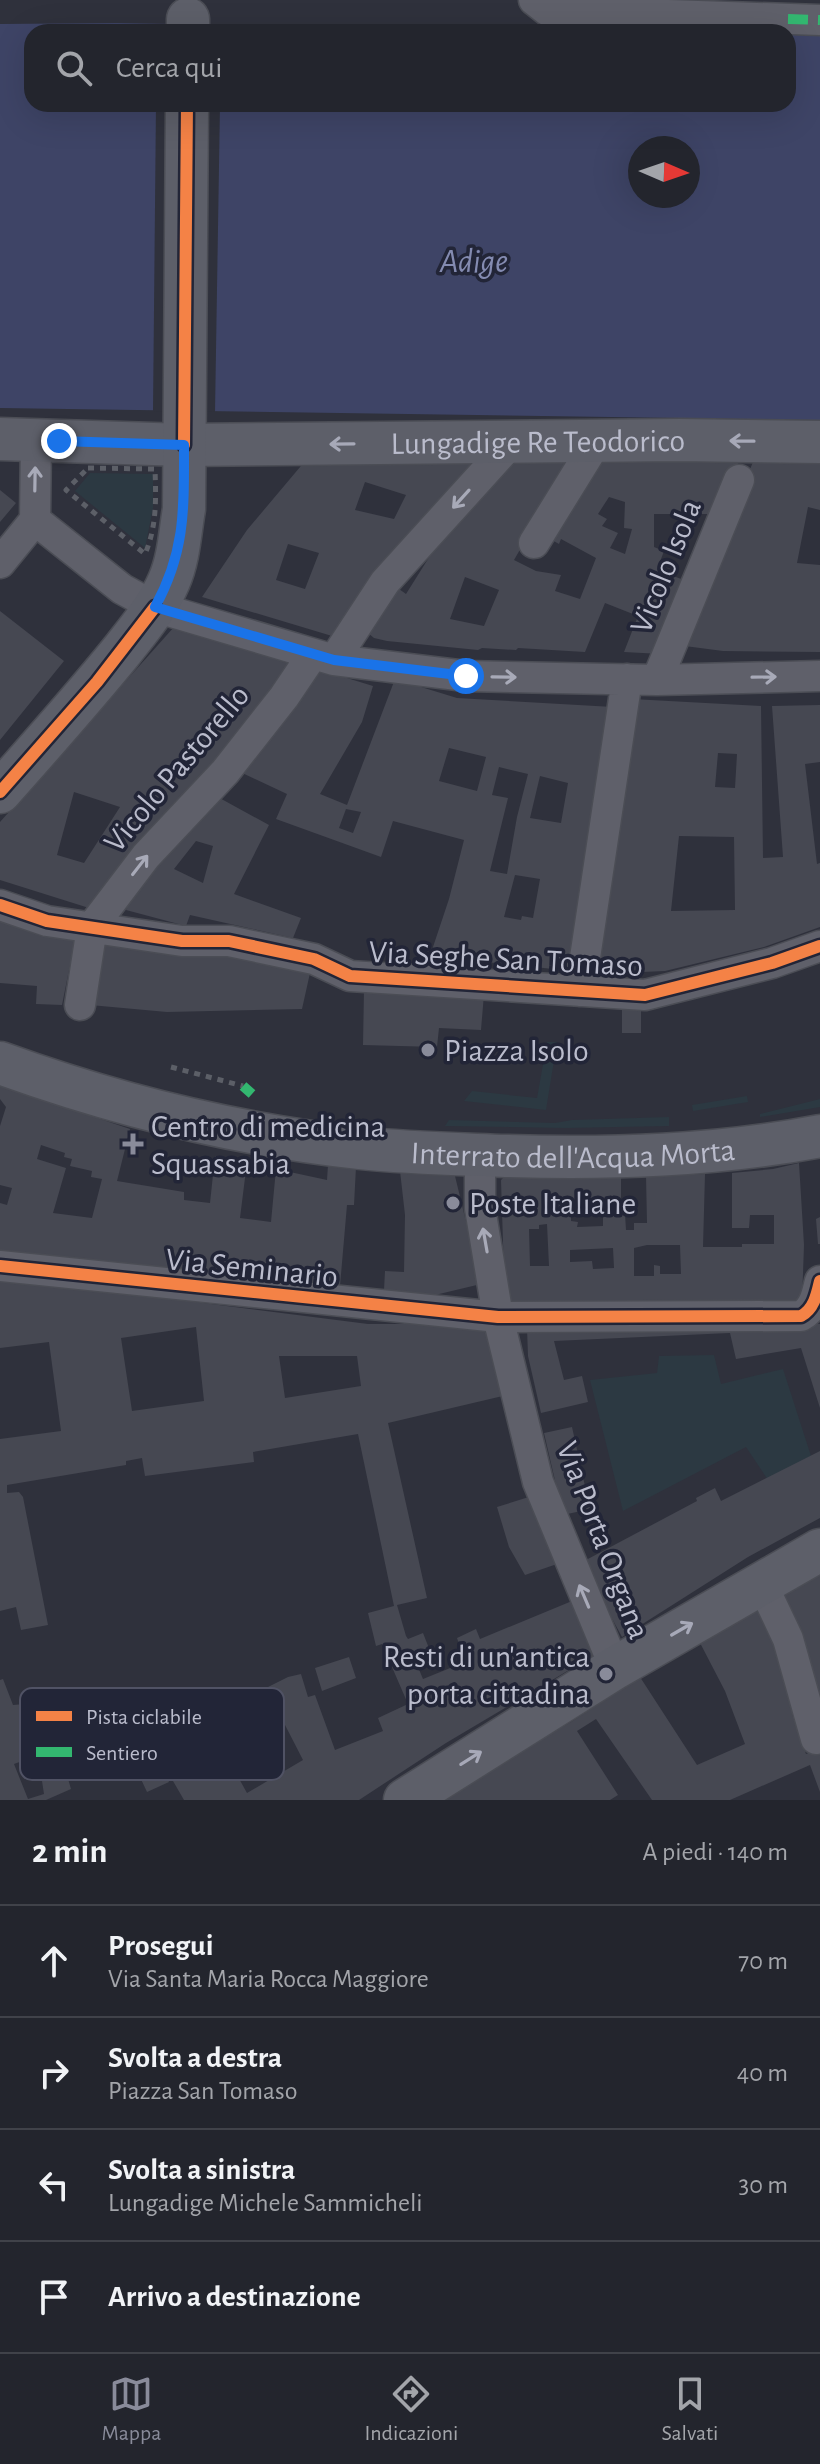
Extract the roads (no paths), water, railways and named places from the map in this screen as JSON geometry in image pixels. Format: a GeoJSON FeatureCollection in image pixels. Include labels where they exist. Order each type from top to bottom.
{"type":"FeatureCollection","features":[{"type":"Feature","properties":{"kind":"street"},"geometry":{"type":"LineString","coordinates":[[534,0],[548,11],[820,20]]}},
{"type":"Feature","properties":{"kind":"street"},"geometry":{"type":"LineString","coordinates":[[0,792],[97,682],[155,607],[173,569],[184,509],[177,428],[187,112]]}},
{"type":"Feature","properties":{"kind":"street","name":"Lungadige Re Teodorico"},"geometry":{"type":"LineString","coordinates":[[257,445],[219,436],[203,426],[189,407],[177,428],[257,445],[513,441],[820,442]]}},
{"type":"Feature","properties":{"kind":"street"},"geometry":{"type":"LineString","coordinates":[[177,428],[18,439],[35,520],[122,589],[155,607],[324,657],[466,676],[657,680],[820,676]]}},
{"type":"Feature","properties":{"kind":"street","name":"Vicolo Pastorello"},"geometry":{"type":"LineString","coordinates":[[92,927],[146,856],[225,772],[284,697],[324,657],[385,582],[513,441]]}},
{"type":"Feature","properties":{"kind":"street"},"geometry":{"type":"LineString","coordinates":[[534,543],[597,441]]}},
{"type":"Feature","properties":{"kind":"street"},"geometry":{"type":"LineString","coordinates":[[184,509],[203,472],[223,458],[257,445]]}},
{"type":"Feature","properties":{"kind":"street","name":"Vicolo Isola"},"geometry":{"type":"LineString","coordinates":[[657,680],[739,480]]}},
{"type":"Feature","properties":{"kind":"street"},"geometry":{"type":"LineString","coordinates":[[0,563],[35,520]]}},
{"type":"Feature","properties":{"kind":"street"},"geometry":{"type":"LineString","coordinates":[[580,991],[627,679]]}},
{"type":"Feature","properties":{"kind":"street","name":"Via Seghe San Tomaso"},"geometry":{"type":"LineString","coordinates":[[0,905],[47,921],[182,941],[229,941],[314,959],[350,976],[645,995],[772,963],[820,946]]}},
{"type":"Feature","properties":{"kind":"street"},"geometry":{"type":"LineString","coordinates":[[80,1005],[92,927]]}},
{"type":"Feature","properties":{"kind":"street","name":"Interrato dell'Acqua Morta"},"geometry":{"type":"LineString","coordinates":[[0,1063],[135,1105],[255,1132],[361,1148],[480,1155],[635,1156],[727,1151],[820,1136]]}},
{"type":"Feature","properties":{"kind":"street","name":"Via Porta Organa"},"geometry":{"type":"LineString","coordinates":[[480,1155],[480,1208],[498,1317],[538,1482],[615,1668]]}},
{"type":"Feature","properties":{"kind":"street","name":"Via Seminario"},"geometry":{"type":"LineString","coordinates":[[0,1266],[498,1317],[801,1316],[808,1312],[820,1281]]}},
{"type":"Feature","properties":{"kind":"street"},"geometry":{"type":"LineString","coordinates":[[405,1800],[615,1668],[820,1550]]}},
{"type":"Feature","properties":{"kind":"street"},"geometry":{"type":"LineString","coordinates":[[762,1584],[788,1639],[816,1739]]}},
{"type":"Feature","properties":{"kind":"water","name":"Adige"},"geometry":{"type":"Polygon","coordinates":[[[117,23],[173,24],[24,24],[24,112],[796,112],[796,35],[820,35],[820,420],[0,408],[0,24],[117,23]]]}},
{"type":"Feature","properties":{"kind":"place","name":"Piazza Isolo"},"geometry":{"type":"Point","coordinates":[428,1050]}},
{"type":"Feature","properties":{"kind":"place","name":"Centro di medicina Squassabia"},"geometry":{"type":"Point","coordinates":[133,1144]}},
{"type":"Feature","properties":{"kind":"place","name":"Poste Italiane"},"geometry":{"type":"Point","coordinates":[453,1203]}},
{"type":"Feature","properties":{"kind":"place","name":"Resti di un'antica porta cittadina"},"geometry":{"type":"Point","coordinates":[606,1674]}}]}
